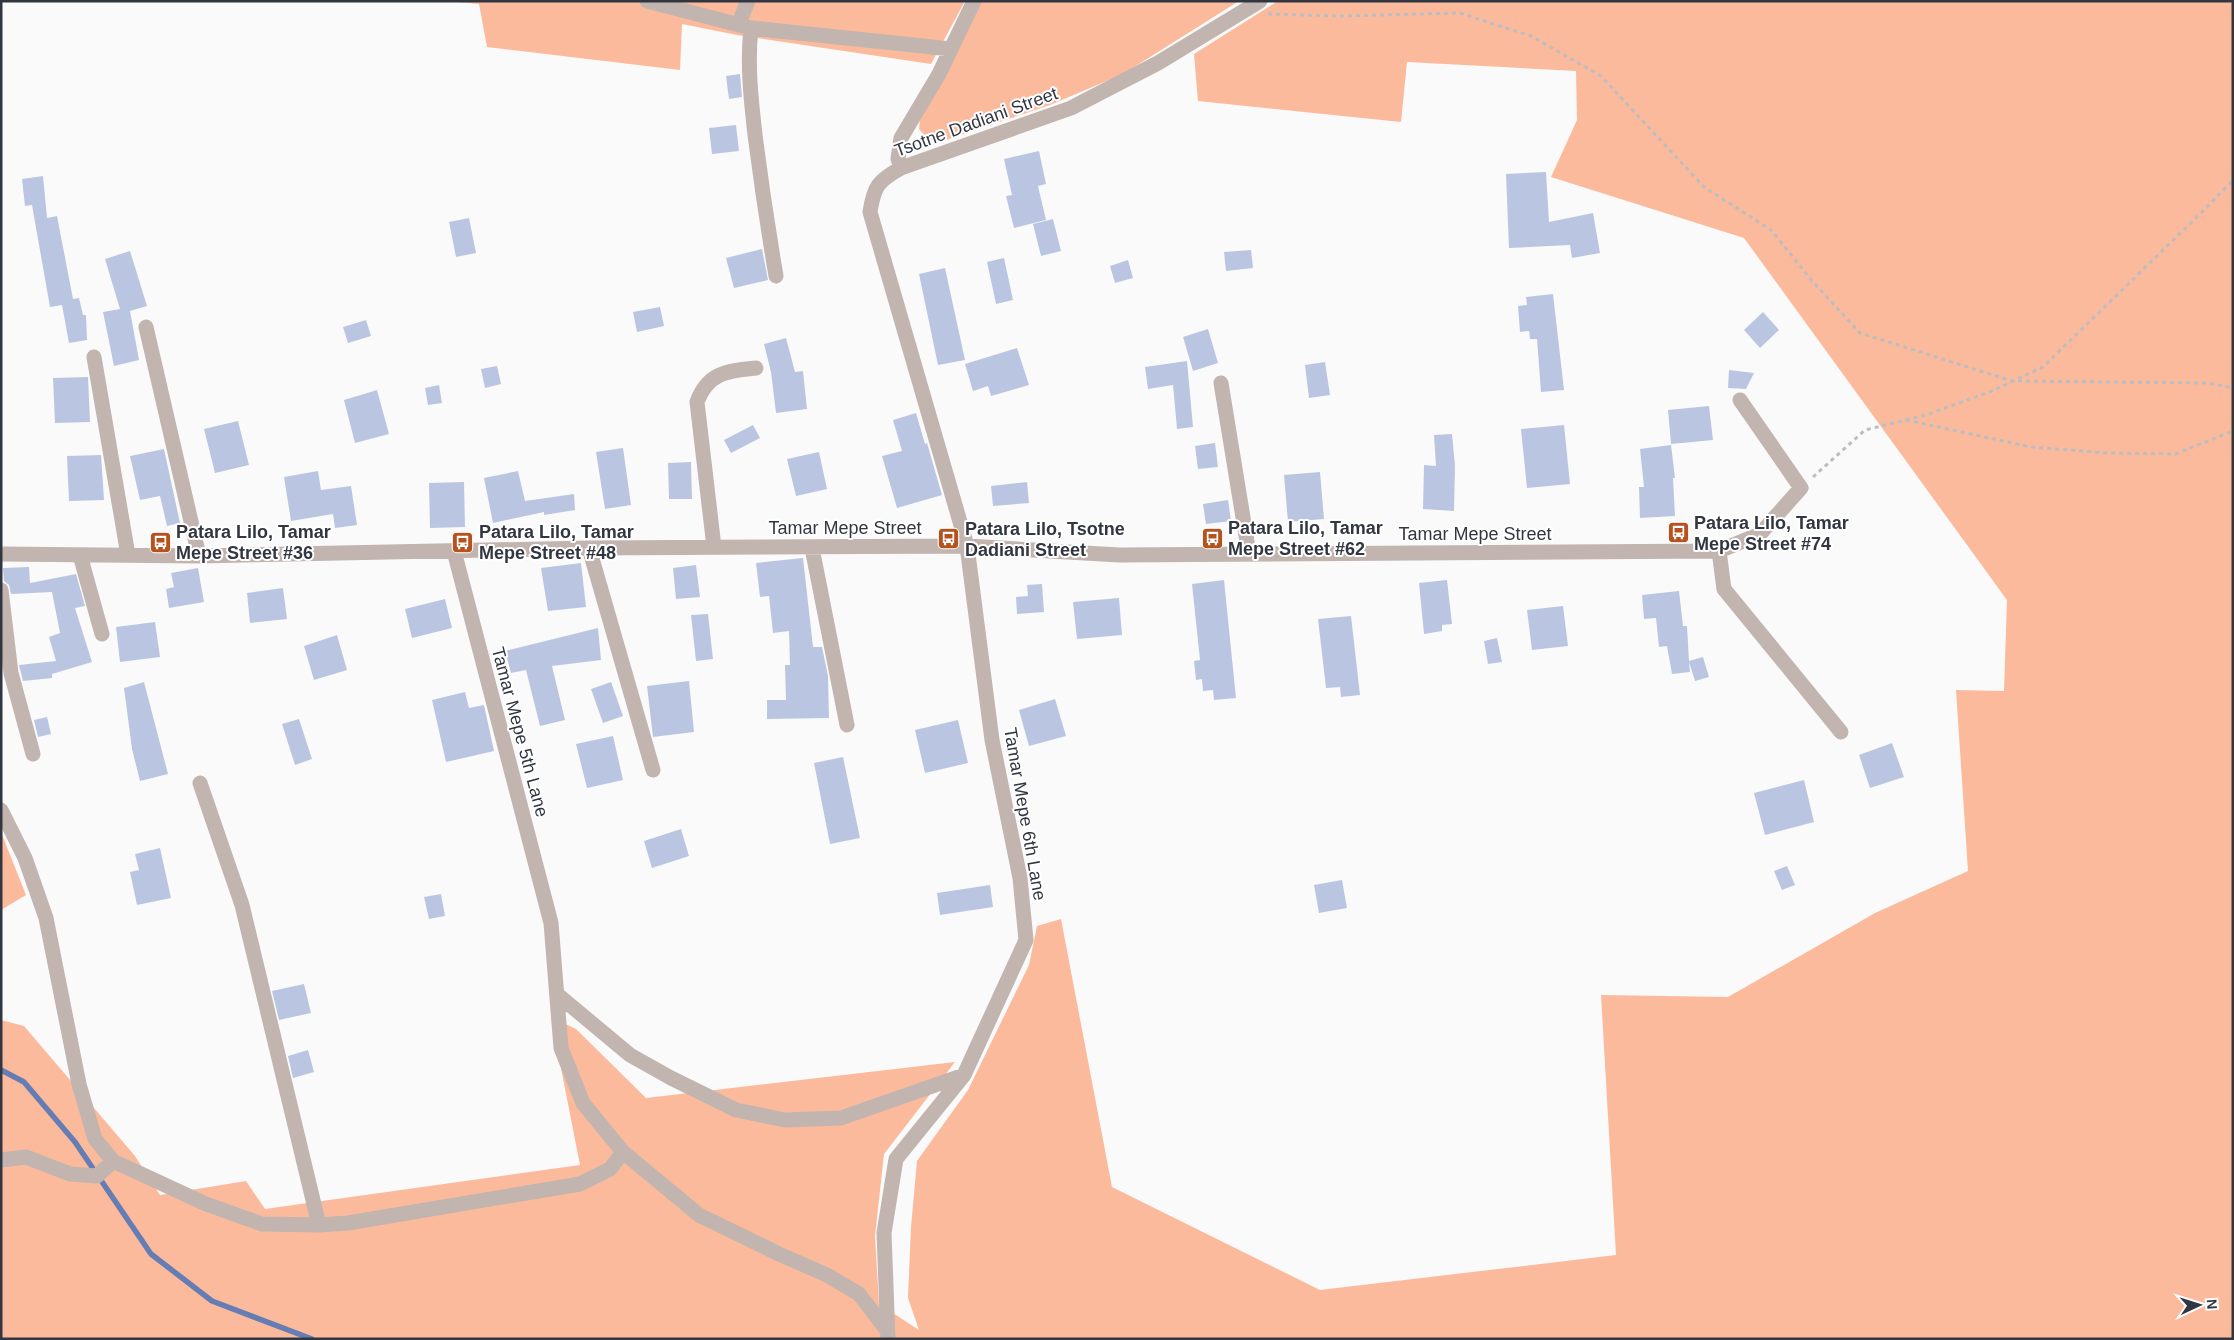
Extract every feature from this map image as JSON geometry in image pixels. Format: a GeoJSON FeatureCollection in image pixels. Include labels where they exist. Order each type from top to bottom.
{"type":"FeatureCollection","features":[{"type":"Feature","properties":{"kind":"street"},"geometry":{"type":"LineString","coordinates":[[648,1],[744,27],[952,49]]}},
{"type":"Feature","properties":{"kind":"street"},"geometry":{"type":"LineString","coordinates":[[748,1],[744,27],[762,194],[776,276]]}},
{"type":"Feature","properties":{"kind":"street"},"geometry":{"type":"LineString","coordinates":[[901,168],[898,159],[901,138],[939,74],[974,1]]}},
{"type":"Feature","properties":{"kind":"street","name":"Tsotne Dadiani Street"},"geometry":{"type":"LineString","coordinates":[[967,546],[870,212],[874,191],[883,178],[901,168],[1071,108],[1158,63],[1260,1]]}},
{"type":"Feature","properties":{"kind":"street"},"geometry":{"type":"LineString","coordinates":[[146,327],[199,556]]}},
{"type":"Feature","properties":{"kind":"street"},"geometry":{"type":"LineString","coordinates":[[94,357],[128,555]]}},
{"type":"Feature","properties":{"kind":"street"},"geometry":{"type":"LineString","coordinates":[[714,547],[697,402],[702,389],[719,374],[756,368]]}},
{"type":"Feature","properties":{"kind":"street"},"geometry":{"type":"LineString","coordinates":[[1222,383],[1249,554]]}},
{"type":"Feature","properties":{"kind":"street"},"geometry":{"type":"LineString","coordinates":[[1740,400],[1801,488],[1760,534],[1719,551],[1724,589],[1841,732]]}},
{"type":"Feature","properties":{"kind":"street","name":"Tamar Mepe Street"},"geometry":{"type":"LineString","coordinates":[[1,554],[199,556],[589,548],[967,546],[1119,555],[1719,551]]}},
{"type":"Feature","properties":{"kind":"street","name":"Tamar Mepe 6th Lane"},"geometry":{"type":"LineString","coordinates":[[887,1334],[884,1233],[896,1159],[964,1075],[1026,940],[1020,878],[992,740],[967,546]]}},
{"type":"Feature","properties":{"kind":"street"},"geometry":{"type":"LineString","coordinates":[[589,548],[653,770]]}},
{"type":"Feature","properties":{"kind":"street"},"geometry":{"type":"LineString","coordinates":[[812,548],[847,725]]}},
{"type":"Feature","properties":{"kind":"street","name":"Tamar Mepe 5th Lane"},"geometry":{"type":"LineString","coordinates":[[454,551],[551,923],[561,1048],[583,1103],[623,1152],[699,1215],[827,1275],[860,1294],[887,1334]]}},
{"type":"Feature","properties":{"kind":"street"},"geometry":{"type":"LineString","coordinates":[[80,555],[102,634]]}},
{"type":"Feature","properties":{"kind":"street"},"geometry":{"type":"LineString","coordinates":[[1,590],[11,673],[33,754]]}},
{"type":"Feature","properties":{"kind":"street"},"geometry":{"type":"LineString","coordinates":[[200,783],[242,905],[319,1225]]}},
{"type":"Feature","properties":{"kind":"street"},"geometry":{"type":"LineString","coordinates":[[1,810],[25,858],[46,918],[79,1084],[95,1139],[113,1161],[206,1204],[262,1224],[319,1225],[348,1223],[580,1184],[610,1169],[623,1152]]}},
{"type":"Feature","properties":{"kind":"street"},"geometry":{"type":"LineString","coordinates":[[558,995],[630,1055],[736,1110],[785,1120],[841,1118],[964,1075]]}},
{"type":"Feature","properties":{"kind":"street"},"geometry":{"type":"LineString","coordinates":[[1,1160],[26,1157],[70,1174],[97,1176],[113,1161]]}},
{"type":"Feature","properties":{"kind":"path"},"geometry":{"type":"LineString","coordinates":[[1240,14],[1339,16],[1460,13],[1531,36],[1601,76],[1704,187],[1771,230],[1814,283],[1860,333],[2012,382],[2208,383],[2233,388]]}},
{"type":"Feature","properties":{"kind":"path"},"geometry":{"type":"LineString","coordinates":[[1801,488],[1865,430],[1926,415],[2012,382],[2043,367],[2233,180]]}},
{"type":"Feature","properties":{"kind":"path"},"geometry":{"type":"LineString","coordinates":[[1905,420],[2031,447],[2107,453],[2174,454],[2233,431]]}},
{"type":"Feature","properties":{"kind":"shaded area"},"geometry":{"type":"Polygon","coordinates":[[[447,1],[965,1],[931,64],[737,35],[682,24],[680,70],[487,47],[479,4],[447,1]]]}},
{"type":"Feature","properties":{"kind":"shaded area"},"geometry":{"type":"Polygon","coordinates":[[[980,1],[1239,1],[1123,74],[1050,105],[943,141],[929,140],[919,129],[920,120],[980,1]]]}},
{"type":"Feature","properties":{"kind":"shaded area"},"geometry":{"type":"Polygon","coordinates":[[[1278,1],[2233,1],[2233,1339],[1,1339],[1,1020],[24,1026],[135,1156],[160,1195],[246,1181],[265,1209],[580,1165],[551,1017],[576,1029],[646,1098],[955,1062],[884,1154],[875,1236],[879,1304],[919,1330],[908,1298],[911,1227],[917,1161],[968,1090],[1029,965],[1037,926],[1061,919],[1112,1187],[1320,1290],[1616,1255],[1601,995],[1728,997],[1875,913],[1968,871],[1956,690],[2004,691],[2007,600],[1744,238],[1551,177],[1577,120],[1576,71],[1407,62],[1401,122],[1198,101],[1194,54],[1278,1]]]}},
{"type":"Feature","properties":{"kind":"shaded area"},"geometry":{"type":"Polygon","coordinates":[[[1,832],[26,895],[1,910],[1,832]]]}},
{"type":"Feature","properties":{"kind":"building"},"geometry":{"type":"Polygon","coordinates":[[[740,74],[742,97],[729,99],[726,76],[740,74]]]}},
{"type":"Feature","properties":{"kind":"building"},"geometry":{"type":"Polygon","coordinates":[[[736,125],[739,151],[712,154],[709,128],[736,125]]]}},
{"type":"Feature","properties":{"kind":"building"},"geometry":{"type":"Polygon","coordinates":[[[1039,151],[1046,184],[1038,186],[1046,220],[1014,228],[1006,196],[1012,195],[1004,159],[1039,151]]]}},
{"type":"Feature","properties":{"kind":"building"},"geometry":{"type":"Polygon","coordinates":[[[1546,172],[1549,222],[1593,213],[1600,253],[1572,258],[1570,245],[1509,248],[1506,174],[1546,172]]]}},
{"type":"Feature","properties":{"kind":"building"},"geometry":{"type":"Polygon","coordinates":[[[43,176],[47,218],[57,216],[73,299],[79,298],[83,315],[86,315],[87,340],[69,343],[62,305],[50,307],[32,205],[25,206],[22,179],[43,176]]]}},
{"type":"Feature","properties":{"kind":"building"},"geometry":{"type":"Polygon","coordinates":[[[469,218],[476,253],[456,257],[449,222],[469,218]]]}},
{"type":"Feature","properties":{"kind":"building"},"geometry":{"type":"Polygon","coordinates":[[[1053,219],[1061,251],[1041,256],[1033,224],[1053,219]]]}},
{"type":"Feature","properties":{"kind":"building"},"geometry":{"type":"Polygon","coordinates":[[[762,249],[768,280],[734,288],[726,258],[762,249]]]}},
{"type":"Feature","properties":{"kind":"building"},"geometry":{"type":"Polygon","coordinates":[[[1251,250],[1253,268],[1226,271],[1224,252],[1251,250]]]}},
{"type":"Feature","properties":{"kind":"building"},"geometry":{"type":"Polygon","coordinates":[[[130,251],[147,306],[130,311],[139,360],[114,366],[103,312],[120,309],[105,259],[130,251]]]}},
{"type":"Feature","properties":{"kind":"building"},"geometry":{"type":"Polygon","coordinates":[[[1004,258],[1013,300],[996,304],[987,262],[1004,258]]]}},
{"type":"Feature","properties":{"kind":"building"},"geometry":{"type":"Polygon","coordinates":[[[1128,260],[1133,278],[1115,283],[1110,266],[1128,260]]]}},
{"type":"Feature","properties":{"kind":"building"},"geometry":{"type":"Polygon","coordinates":[[[945,268],[965,360],[938,365],[919,274],[945,268]]]}},
{"type":"Feature","properties":{"kind":"building"},"geometry":{"type":"Polygon","coordinates":[[[1553,294],[1564,390],[1541,392],[1537,339],[1530,339],[1529,331],[1520,332],[1518,306],[1527,305],[1526,297],[1553,294]]]}},
{"type":"Feature","properties":{"kind":"building"},"geometry":{"type":"Polygon","coordinates":[[[660,307],[664,326],[637,332],[633,312],[660,307]]]}},
{"type":"Feature","properties":{"kind":"building"},"geometry":{"type":"Polygon","coordinates":[[[1763,312],[1779,330],[1760,348],[1744,330],[1763,312]]]}},
{"type":"Feature","properties":{"kind":"building"},"geometry":{"type":"Polygon","coordinates":[[[366,320],[371,336],[348,343],[343,327],[366,320]]]}},
{"type":"Feature","properties":{"kind":"building"},"geometry":{"type":"Polygon","coordinates":[[[1208,329],[1218,363],[1193,371],[1183,337],[1208,329]]]}},
{"type":"Feature","properties":{"kind":"building"},"geometry":{"type":"Polygon","coordinates":[[[786,338],[795,372],[803,371],[807,409],[776,413],[771,372],[764,344],[786,338]]]}},
{"type":"Feature","properties":{"kind":"building"},"geometry":{"type":"Polygon","coordinates":[[[1017,348],[1029,385],[991,396],[988,386],[973,391],[965,364],[1017,348]]]}},
{"type":"Feature","properties":{"kind":"building"},"geometry":{"type":"Polygon","coordinates":[[[1187,361],[1193,427],[1177,429],[1173,385],[1148,389],[1145,367],[1187,361]]]}},
{"type":"Feature","properties":{"kind":"building"},"geometry":{"type":"Polygon","coordinates":[[[1325,362],[1330,395],[1309,398],[1305,365],[1325,362]]]}},
{"type":"Feature","properties":{"kind":"building"},"geometry":{"type":"Polygon","coordinates":[[[497,366],[501,384],[485,388],[481,369],[497,366]]]}},
{"type":"Feature","properties":{"kind":"building"},"geometry":{"type":"Polygon","coordinates":[[[1729,370],[1754,373],[1746,389],[1728,388],[1729,370]]]}},
{"type":"Feature","properties":{"kind":"building"},"geometry":{"type":"Polygon","coordinates":[[[88,377],[90,422],[55,423],[53,378],[88,377]]]}},
{"type":"Feature","properties":{"kind":"building"},"geometry":{"type":"Polygon","coordinates":[[[439,385],[442,403],[428,405],[425,388],[439,385]]]}},
{"type":"Feature","properties":{"kind":"building"},"geometry":{"type":"Polygon","coordinates":[[[377,390],[389,434],[355,443],[344,400],[377,390]]]}},
{"type":"Feature","properties":{"kind":"building"},"geometry":{"type":"Polygon","coordinates":[[[1709,406],[1713,440],[1671,444],[1668,410],[1709,406]]]}},
{"type":"Feature","properties":{"kind":"building"},"geometry":{"type":"Polygon","coordinates":[[[916,413],[942,495],[897,508],[882,456],[902,451],[893,420],[916,413]]]}},
{"type":"Feature","properties":{"kind":"building"},"geometry":{"type":"Polygon","coordinates":[[[238,421],[249,465],[215,473],[204,429],[238,421]]]}},
{"type":"Feature","properties":{"kind":"building"},"geometry":{"type":"Polygon","coordinates":[[[753,425],[760,438],[731,453],[724,440],[753,425]]]}},
{"type":"Feature","properties":{"kind":"building"},"geometry":{"type":"Polygon","coordinates":[[[1564,425],[1570,484],[1527,488],[1521,429],[1564,425]]]}},
{"type":"Feature","properties":{"kind":"building"},"geometry":{"type":"Polygon","coordinates":[[[1452,434],[1455,466],[1454,511],[1423,509],[1424,465],[1436,466],[1434,435],[1452,434]]]}},
{"type":"Feature","properties":{"kind":"building"},"geometry":{"type":"Polygon","coordinates":[[[1215,443],[1218,467],[1198,469],[1195,446],[1215,443]]]}},
{"type":"Feature","properties":{"kind":"building"},"geometry":{"type":"Polygon","coordinates":[[[1671,445],[1675,478],[1673,478],[1675,516],[1640,518],[1639,487],[1644,487],[1640,449],[1671,445]]]}},
{"type":"Feature","properties":{"kind":"building"},"geometry":{"type":"Polygon","coordinates":[[[623,448],[631,505],[605,509],[596,452],[623,448]]]}},
{"type":"Feature","properties":{"kind":"building"},"geometry":{"type":"Polygon","coordinates":[[[164,449],[180,523],[167,526],[160,496],[140,500],[130,456],[164,449]]]}},
{"type":"Feature","properties":{"kind":"building"},"geometry":{"type":"Polygon","coordinates":[[[819,452],[827,489],[796,496],[787,459],[819,452]]]}},
{"type":"Feature","properties":{"kind":"building"},"geometry":{"type":"Polygon","coordinates":[[[101,455],[104,500],[69,501],[67,456],[101,455]]]}},
{"type":"Feature","properties":{"kind":"building"},"geometry":{"type":"Polygon","coordinates":[[[691,462],[692,499],[669,499],[668,463],[691,462]]]}},
{"type":"Feature","properties":{"kind":"building"},"geometry":{"type":"Polygon","coordinates":[[[318,471],[321,490],[351,486],[357,525],[335,528],[333,514],[291,521],[284,477],[318,471]]]}},
{"type":"Feature","properties":{"kind":"building"},"geometry":{"type":"Polygon","coordinates":[[[518,471],[525,501],[574,494],[575,510],[544,515],[544,512],[493,523],[484,478],[518,471]]]}},
{"type":"Feature","properties":{"kind":"building"},"geometry":{"type":"Polygon","coordinates":[[[1320,472],[1324,519],[1288,522],[1284,475],[1320,472]]]}},
{"type":"Feature","properties":{"kind":"building"},"geometry":{"type":"Polygon","coordinates":[[[464,482],[465,527],[430,528],[429,483],[464,482]]]}},
{"type":"Feature","properties":{"kind":"building"},"geometry":{"type":"Polygon","coordinates":[[[1027,482],[1029,503],[993,506],[991,486],[1027,482]]]}},
{"type":"Feature","properties":{"kind":"building"},"geometry":{"type":"Polygon","coordinates":[[[1228,500],[1231,521],[1206,524],[1203,504],[1228,500]]]}},
{"type":"Feature","properties":{"kind":"building"},"geometry":{"type":"Polygon","coordinates":[[[803,558],[813,647],[822,647],[828,676],[829,718],[767,719],[767,700],[786,700],[785,665],[790,665],[789,631],[773,633],[769,596],[760,597],[756,563],[803,558]]]}},
{"type":"Feature","properties":{"kind":"building"},"geometry":{"type":"Polygon","coordinates":[[[581,563],[586,607],[548,611],[541,568],[581,563]]]}},
{"type":"Feature","properties":{"kind":"building"},"geometry":{"type":"Polygon","coordinates":[[[696,565],[700,597],[676,599],[673,568],[696,565]]]}},
{"type":"Feature","properties":{"kind":"building"},"geometry":{"type":"Polygon","coordinates":[[[29,567],[30,583],[76,574],[85,606],[75,608],[92,662],[52,674],[52,678],[23,681],[19,665],[56,661],[49,637],[60,633],[52,592],[11,594],[9,585],[4,581],[3,568],[29,567]]]}},
{"type":"Feature","properties":{"kind":"building"},"geometry":{"type":"Polygon","coordinates":[[[198,568],[204,602],[169,608],[166,589],[174,587],[171,573],[198,568]]]}},
{"type":"Feature","properties":{"kind":"building"},"geometry":{"type":"Polygon","coordinates":[[[1224,580],[1236,698],[1214,700],[1213,690],[1203,691],[1202,679],[1196,680],[1194,661],[1200,660],[1192,584],[1224,580]]]}},
{"type":"Feature","properties":{"kind":"building"},"geometry":{"type":"Polygon","coordinates":[[[1447,580],[1452,624],[1442,625],[1442,631],[1424,634],[1419,583],[1447,580]]]}},
{"type":"Feature","properties":{"kind":"building"},"geometry":{"type":"Polygon","coordinates":[[[1042,584],[1044,612],[1017,614],[1016,597],[1028,596],[1027,585],[1042,584]]]}},
{"type":"Feature","properties":{"kind":"building"},"geometry":{"type":"Polygon","coordinates":[[[283,588],[287,619],[250,623],[247,593],[283,588]]]}},
{"type":"Feature","properties":{"kind":"building"},"geometry":{"type":"Polygon","coordinates":[[[1679,591],[1683,626],[1687,626],[1689,661],[1703,657],[1709,677],[1695,681],[1689,662],[1690,672],[1672,674],[1667,646],[1659,647],[1656,618],[1644,619],[1642,595],[1679,591]]]}},
{"type":"Feature","properties":{"kind":"building"},"geometry":{"type":"Polygon","coordinates":[[[1119,598],[1122,635],[1077,639],[1073,602],[1119,598]]]}},
{"type":"Feature","properties":{"kind":"building"},"geometry":{"type":"Polygon","coordinates":[[[445,599],[452,628],[412,638],[405,609],[445,599]]]}},
{"type":"Feature","properties":{"kind":"building"},"geometry":{"type":"Polygon","coordinates":[[[1563,606],[1568,646],[1532,650],[1527,610],[1563,606]]]}},
{"type":"Feature","properties":{"kind":"building"},"geometry":{"type":"Polygon","coordinates":[[[708,614],[713,659],[696,661],[691,615],[708,614]]]}},
{"type":"Feature","properties":{"kind":"building"},"geometry":{"type":"Polygon","coordinates":[[[1351,616],[1360,695],[1341,697],[1340,687],[1326,688],[1318,619],[1351,616]]]}},
{"type":"Feature","properties":{"kind":"building"},"geometry":{"type":"Polygon","coordinates":[[[155,622],[160,657],[120,662],[116,627],[155,622]]]}},
{"type":"Feature","properties":{"kind":"building"},"geometry":{"type":"Polygon","coordinates":[[[598,628],[601,660],[552,666],[565,720],[540,726],[526,670],[511,673],[505,651],[598,628]]]}},
{"type":"Feature","properties":{"kind":"building"},"geometry":{"type":"Polygon","coordinates":[[[337,635],[347,670],[314,680],[304,646],[337,635]]]}},
{"type":"Feature","properties":{"kind":"building"},"geometry":{"type":"Polygon","coordinates":[[[1497,638],[1502,662],[1488,664],[1484,641],[1497,638]]]}},
{"type":"Feature","properties":{"kind":"building"},"geometry":{"type":"Polygon","coordinates":[[[689,681],[694,732],[653,737],[647,686],[689,681]]]}},
{"type":"Feature","properties":{"kind":"building"},"geometry":{"type":"Polygon","coordinates":[[[144,682],[168,774],[140,781],[132,749],[124,688],[144,682]]]}},
{"type":"Feature","properties":{"kind":"building"},"geometry":{"type":"Polygon","coordinates":[[[611,682],[623,716],[603,723],[591,689],[611,682]]]}},
{"type":"Feature","properties":{"kind":"building"},"geometry":{"type":"Polygon","coordinates":[[[465,692],[469,708],[484,705],[494,751],[446,762],[432,700],[465,692]]]}},
{"type":"Feature","properties":{"kind":"building"},"geometry":{"type":"Polygon","coordinates":[[[1055,699],[1066,736],[1029,746],[1019,710],[1055,699]]]}},
{"type":"Feature","properties":{"kind":"building"},"geometry":{"type":"Polygon","coordinates":[[[47,717],[51,734],[38,737],[34,720],[47,717]]]}},
{"type":"Feature","properties":{"kind":"building"},"geometry":{"type":"Polygon","coordinates":[[[299,719],[312,759],[295,765],[282,724],[299,719]]]}},
{"type":"Feature","properties":{"kind":"building"},"geometry":{"type":"Polygon","coordinates":[[[958,720],[968,763],[925,773],[915,730],[958,720]]]}},
{"type":"Feature","properties":{"kind":"building"},"geometry":{"type":"Polygon","coordinates":[[[613,736],[623,780],[587,788],[576,744],[613,736]]]}},
{"type":"Feature","properties":{"kind":"building"},"geometry":{"type":"Polygon","coordinates":[[[1892,743],[1904,777],[1870,788],[1859,755],[1892,743]]]}},
{"type":"Feature","properties":{"kind":"building"},"geometry":{"type":"Polygon","coordinates":[[[843,757],[860,838],[830,844],[814,763],[843,757]]]}},
{"type":"Feature","properties":{"kind":"building"},"geometry":{"type":"Polygon","coordinates":[[[1804,780],[1814,822],[1765,835],[1754,793],[1804,780]]]}},
{"type":"Feature","properties":{"kind":"building"},"geometry":{"type":"Polygon","coordinates":[[[681,829],[689,856],[652,868],[644,841],[681,829]]]}},
{"type":"Feature","properties":{"kind":"building"},"geometry":{"type":"Polygon","coordinates":[[[160,848],[171,898],[137,905],[130,872],[139,870],[135,854],[160,848]]]}},
{"type":"Feature","properties":{"kind":"building"},"geometry":{"type":"Polygon","coordinates":[[[1787,866],[1795,885],[1782,890],[1774,871],[1787,866]]]}},
{"type":"Feature","properties":{"kind":"building"},"geometry":{"type":"Polygon","coordinates":[[[1342,880],[1347,908],[1319,913],[1314,885],[1342,880]]]}},
{"type":"Feature","properties":{"kind":"building"},"geometry":{"type":"Polygon","coordinates":[[[990,885],[993,907],[940,915],[937,893],[990,885]]]}},
{"type":"Feature","properties":{"kind":"building"},"geometry":{"type":"Polygon","coordinates":[[[441,894],[445,916],[429,919],[424,897],[441,894]]]}},
{"type":"Feature","properties":{"kind":"building"},"geometry":{"type":"Polygon","coordinates":[[[304,984],[311,1013],[279,1020],[272,991],[304,984]]]}},
{"type":"Feature","properties":{"kind":"building"},"geometry":{"type":"Polygon","coordinates":[[[308,1050],[314,1072],[293,1078],[288,1056],[308,1050]]]}},
{"type":"Feature","properties":{"kind":"waterway"},"geometry":{"type":"LineString","coordinates":[[1,1070],[24,1082],[75,1142],[151,1254],[212,1301],[312,1339]]}},
{"type":"Feature","properties":{"kind":"place","name":"Patara Lilo, Tamar Mepe Street #74"},"geometry":{"type":"Point","coordinates":[1678,533]}},
{"type":"Feature","properties":{"kind":"place","name":"Patara Lilo, Tamar Mepe Street #62"},"geometry":{"type":"Point","coordinates":[1212,538]}},
{"type":"Feature","properties":{"kind":"place","name":"Patara Lilo, Tsotne Dadiani Street"},"geometry":{"type":"Point","coordinates":[949,539]}},
{"type":"Feature","properties":{"kind":"place","name":"Patara Lilo, Tamar Mepe Street #36"},"geometry":{"type":"Point","coordinates":[160,542]}},
{"type":"Feature","properties":{"kind":"place","name":"Patara Lilo, Tamar Mepe Street #48"},"geometry":{"type":"Point","coordinates":[463,542]}}]}
